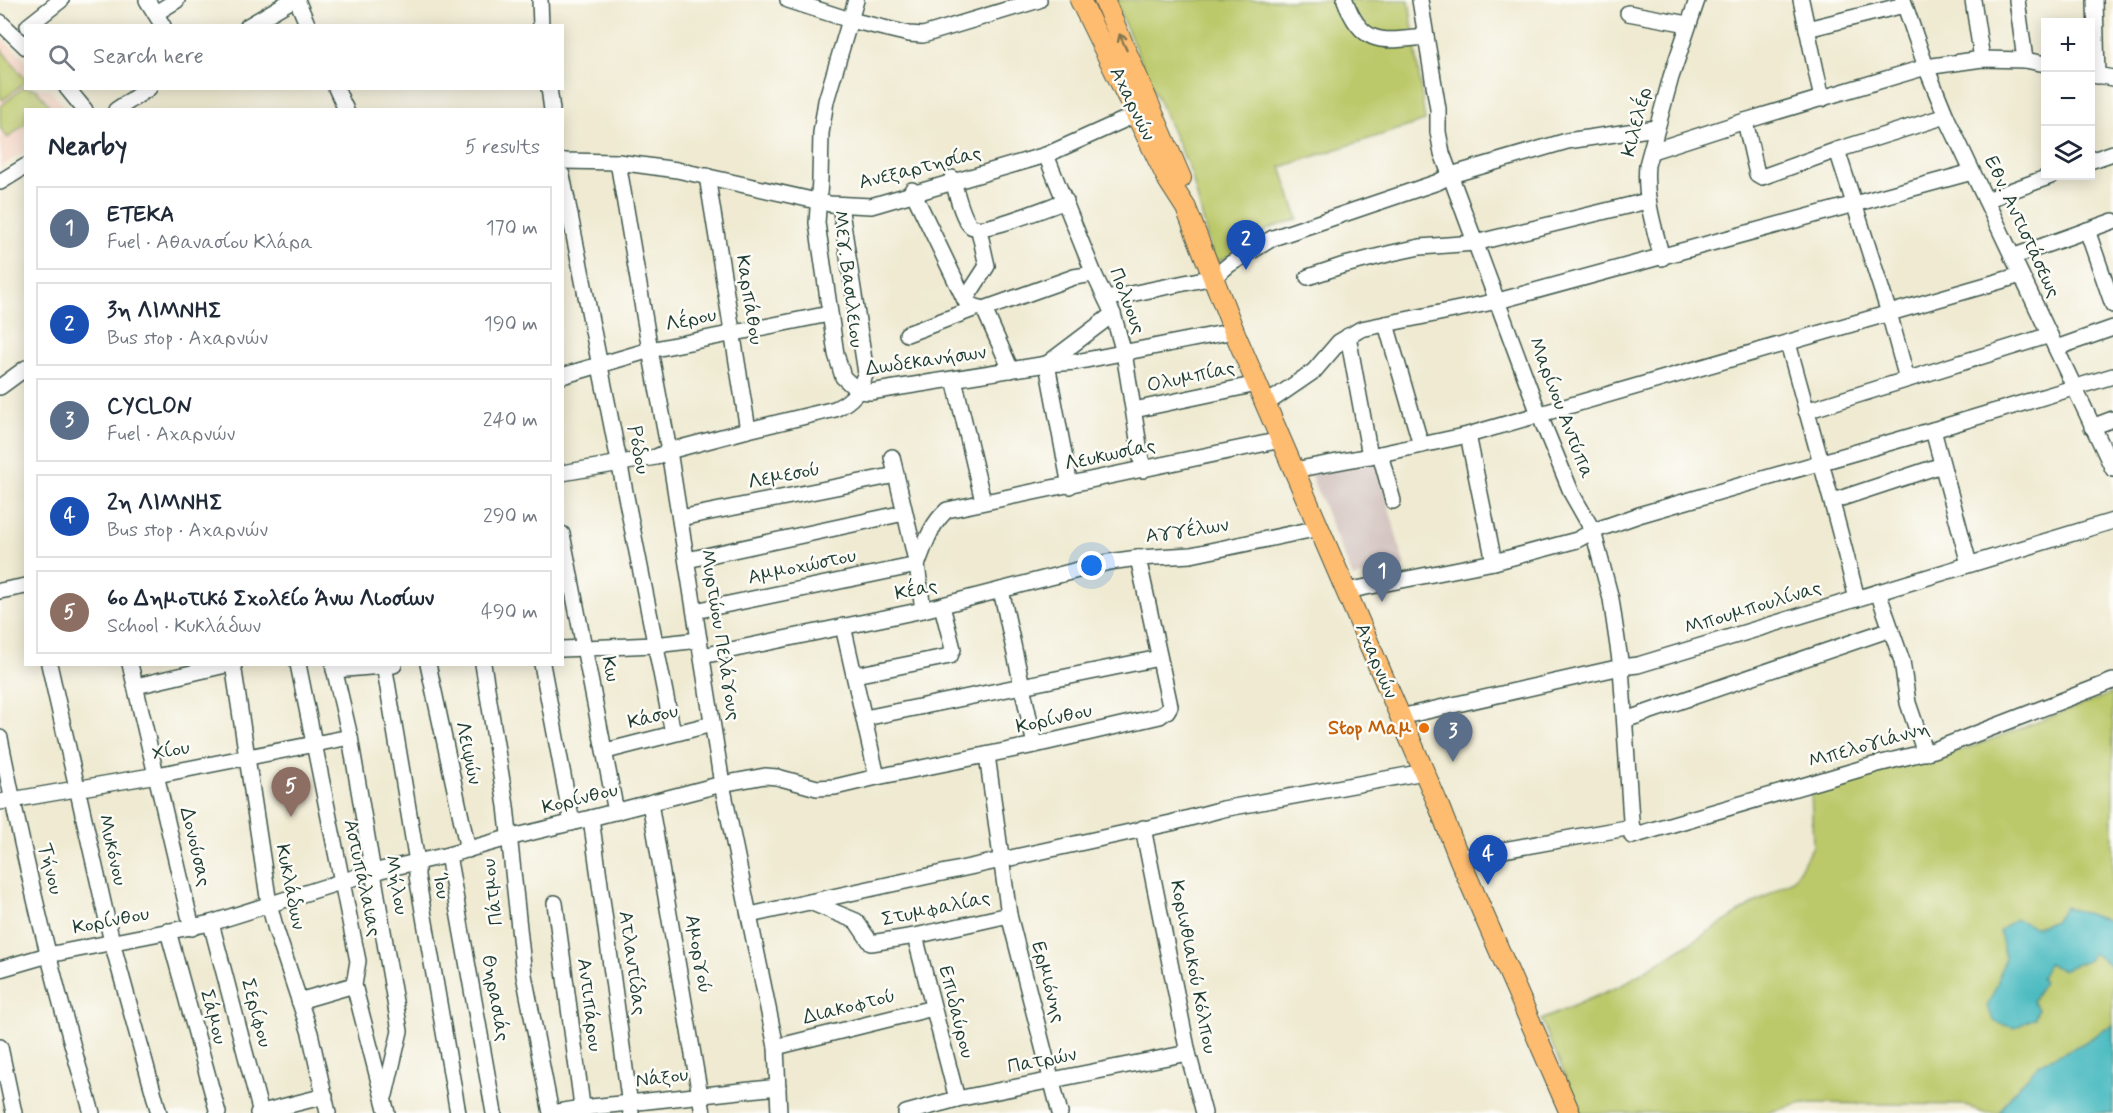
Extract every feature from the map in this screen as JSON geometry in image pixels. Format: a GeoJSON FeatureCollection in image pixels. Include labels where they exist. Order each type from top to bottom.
{"type":"FeatureCollection","features":[{"type":"Feature","properties":{"kind":"main road","name":"Αχαρνών"},"geometry":{"type":"LineString","coordinates":[[1080,0],[1168,180],[1186,208],[1234,331],[1570,1113]]}},
{"type":"Feature","properties":{"kind":"main road","name":"Αχαρνών"},"geometry":{"type":"LineString","coordinates":[[1104,0],[1180,176],[1186,208]]}},
{"type":"Feature","properties":{"kind":"street"},"geometry":{"type":"LineString","coordinates":[[35,24],[61,0]]}},
{"type":"Feature","properties":{"kind":"street"},"geometry":{"type":"LineString","coordinates":[[147,0],[160,19],[177,0]]}},
{"type":"Feature","properties":{"kind":"street"},"geometry":{"type":"LineString","coordinates":[[251,24],[292,0]]}},
{"type":"Feature","properties":{"kind":"street"},"geometry":{"type":"LineString","coordinates":[[297,0],[307,24]]}},
{"type":"Feature","properties":{"kind":"street"},"geometry":{"type":"LineString","coordinates":[[540,0],[541,24]]}},
{"type":"Feature","properties":{"kind":"street"},"geometry":{"type":"LineString","coordinates":[[788,0],[850,20],[909,34],[923,35],[1039,0]]}},
{"type":"Feature","properties":{"kind":"street","name":"Μεγ. Βασιλειου"},"geometry":{"type":"LineString","coordinates":[[856,0],[826,101],[821,133],[817,223],[836,354],[843,377],[858,391]]}},
{"type":"Feature","properties":{"kind":"street"},"geometry":{"type":"LineString","coordinates":[[1345,0],[1356,21],[1374,39],[1386,41],[1426,37]]}},
{"type":"Feature","properties":{"kind":"street","name":"Μαρίνου Αντύπα"},"geometry":{"type":"LineString","coordinates":[[1420,0],[1438,109],[1439,141],[1539,414],[1572,494],[1593,531],[1611,599],[1621,667],[1632,831]]}},
{"type":"Feature","properties":{"kind":"street","name":"Κιλελέρ"},"geometry":{"type":"LineString","coordinates":[[1662,258],[1647,201],[1647,165],[1656,128],[1697,0]]}},
{"type":"Feature","properties":{"kind":"street"},"geometry":{"type":"LineString","coordinates":[[1801,0],[1822,99]]}},
{"type":"Feature","properties":{"kind":"street"},"geometry":{"type":"LineString","coordinates":[[1973,0],[1982,59]]}},
{"type":"Feature","properties":{"kind":"street"},"geometry":{"type":"LineString","coordinates":[[2017,0],[2025,60]]}},
{"type":"Feature","properties":{"kind":"street"},"geometry":{"type":"LineString","coordinates":[[2094,72],[2095,0]]}},
{"type":"Feature","properties":{"kind":"street"},"geometry":{"type":"LineString","coordinates":[[1807,29],[1903,2]]}},
{"type":"Feature","properties":{"kind":"street","name":"Εθν. Αντιστάσεως"},"geometry":{"type":"LineString","coordinates":[[1903,2],[1946,116],[2113,469]]}},
{"type":"Feature","properties":{"kind":"street"},"geometry":{"type":"LineString","coordinates":[[1628,14],[1688,24]]}},
{"type":"Feature","properties":{"kind":"street"},"geometry":{"type":"LineString","coordinates":[[0,22],[24,34]]}},
{"type":"Feature","properties":{"kind":"street"},"geometry":{"type":"LineString","coordinates":[[1652,151],[1745,120],[1926,67],[1982,59],[2025,60],[2041,63]]}},
{"type":"Feature","properties":{"kind":"street"},"geometry":{"type":"LineString","coordinates":[[2095,75],[2113,78]]}},
{"type":"Feature","properties":{"kind":"street"},"geometry":{"type":"LineString","coordinates":[[69,90],[83,108]]}},
{"type":"Feature","properties":{"kind":"street"},"geometry":{"type":"LineString","coordinates":[[119,108],[146,90]]}},
{"type":"Feature","properties":{"kind":"street"},"geometry":{"type":"LineString","coordinates":[[337,90],[345,108]]}},
{"type":"Feature","properties":{"kind":"street"},"geometry":{"type":"LineString","coordinates":[[549,90],[552,108]]}},
{"type":"Feature","properties":{"kind":"street","name":"Ανεξαρτησίας"},"geometry":{"type":"LineString","coordinates":[[564,160],[618,162],[707,176],[840,205],[871,206],[1046,155],[1137,114]]}},
{"type":"Feature","properties":{"kind":"street"},"geometry":{"type":"LineString","coordinates":[[1745,120],[1759,176],[1946,116]]}},
{"type":"Feature","properties":{"kind":"street"},"geometry":{"type":"LineString","coordinates":[[1106,299],[1214,277],[1230,264],[1273,238],[1411,192],[1451,175],[1568,141],[1656,128]]}},
{"type":"Feature","properties":{"kind":"street"},"geometry":{"type":"LineString","coordinates":[[1837,150],[1889,313],[1907,379]]}},
{"type":"Feature","properties":{"kind":"street"},"geometry":{"type":"LineString","coordinates":[[2095,160],[2113,153]]}},
{"type":"Feature","properties":{"kind":"street","name":"Πολυους"},"geometry":{"type":"LineString","coordinates":[[1046,155],[1094,274],[1113,314],[1125,353],[1143,470]]}},
{"type":"Feature","properties":{"kind":"street","name":"Μυρτώου Πελάγους"},"geometry":{"type":"LineString","coordinates":[[618,162],[669,452],[722,784],[776,1047],[779,1113]]}},
{"type":"Feature","properties":{"kind":"street"},"geometry":{"type":"LineString","coordinates":[[0,182],[24,167]]}},
{"type":"Feature","properties":{"kind":"street"},"geometry":{"type":"LineString","coordinates":[[1266,404],[1314,370],[1330,350],[1361,329],[1498,301],[1972,172]]}},
{"type":"Feature","properties":{"kind":"street","name":"Καρπάθου"},"geometry":{"type":"LineString","coordinates":[[707,176],[748,430]]}},
{"type":"Feature","properties":{"kind":"street"},"geometry":{"type":"LineString","coordinates":[[1986,200],[2041,180]]}},
{"type":"Feature","properties":{"kind":"street"},"geometry":{"type":"LineString","coordinates":[[953,181],[966,220],[972,227],[979,230],[1066,201]]}},
{"type":"Feature","properties":{"kind":"street","name":"Ρόδου"},"geometry":{"type":"LineString","coordinates":[[564,185],[673,733]]}},
{"type":"Feature","properties":{"kind":"street"},"geometry":{"type":"LineString","coordinates":[[914,192],[1011,370]]}},
{"type":"Feature","properties":{"kind":"street"},"geometry":{"type":"LineString","coordinates":[[1308,278],[1341,266],[1420,247],[1475,243],[1647,201]]}},
{"type":"Feature","properties":{"kind":"street"},"geometry":{"type":"LineString","coordinates":[[840,205],[866,373],[858,391]]}},
{"type":"Feature","properties":{"kind":"street"},"geometry":{"type":"LineString","coordinates":[[2012,257],[2113,220]]}},
{"type":"Feature","properties":{"kind":"street"},"geometry":{"type":"LineString","coordinates":[[975,306],[987,266],[979,230]]}},
{"type":"Feature","properties":{"kind":"street"},"geometry":{"type":"LineString","coordinates":[[2087,230],[2113,305]]}},
{"type":"Feature","properties":{"kind":"street"},"geometry":{"type":"LineString","coordinates":[[908,334],[975,306],[1074,277],[1094,274]]}},
{"type":"Feature","properties":{"kind":"street"},"geometry":{"type":"LineString","coordinates":[[1294,470],[1468,435],[2021,275]]}},
{"type":"Feature","properties":{"kind":"street","name":"Λέρου"},"geometry":{"type":"LineString","coordinates":[[564,375],[650,350],[829,314]]}},
{"type":"Feature","properties":{"kind":"street"},"geometry":{"type":"LineString","coordinates":[[1070,486],[1047,364],[1113,314]]}},
{"type":"Feature","properties":{"kind":"street"},"geometry":{"type":"LineString","coordinates":[[1386,324],[1421,445]]}},
{"type":"Feature","properties":{"kind":"street"},"geometry":{"type":"LineString","coordinates":[[1806,411],[1907,379],[2113,328]]}},
{"type":"Feature","properties":{"kind":"street","name":"Δωδεκανήσων"},"geometry":{"type":"LineString","coordinates":[[564,473],[656,457],[748,430],[835,409],[849,403],[858,391],[870,392],[1047,364],[1076,362],[1234,331]]}},
{"type":"Feature","properties":{"kind":"street"},"geometry":{"type":"LineString","coordinates":[[1348,336],[1375,455],[1393,501]]}},
{"type":"Feature","properties":{"kind":"street"},"geometry":{"type":"LineString","coordinates":[[1788,343],[1833,501],[1857,599]]}},
{"type":"Feature","properties":{"kind":"street"},"geometry":{"type":"LineString","coordinates":[[0,387],[24,369]]}},
{"type":"Feature","properties":{"kind":"street"},"geometry":{"type":"LineString","coordinates":[[1346,591],[1494,562],[1577,540],[1593,531],[1642,514],[2113,376]]}},
{"type":"Feature","properties":{"kind":"street"},"geometry":{"type":"LineString","coordinates":[[954,379],[982,501]]}},
{"type":"Feature","properties":{"kind":"street","name":"Ολυμπίας"},"geometry":{"type":"LineString","coordinates":[[1134,410],[1257,384]]}},
{"type":"Feature","properties":{"kind":"street"},"geometry":{"type":"LineString","coordinates":[[2092,427],[2113,419]]}},
{"type":"Feature","properties":{"kind":"street"},"geometry":{"type":"LineString","coordinates":[[1933,430],[1969,564]]}},
{"type":"Feature","properties":{"kind":"street"},"geometry":{"type":"LineString","coordinates":[[1468,435],[1494,562]]}},
{"type":"Feature","properties":{"kind":"street","name":"Λευκωσίας"},"geometry":{"type":"LineString","coordinates":[[917,564],[931,529],[947,510],[1281,440]]}},
{"type":"Feature","properties":{"kind":"street"},"geometry":{"type":"LineString","coordinates":[[892,457],[917,564],[923,610]]}},
{"type":"Feature","properties":{"kind":"street"},"geometry":{"type":"LineString","coordinates":[[1833,501],[1942,465]]}},
{"type":"Feature","properties":{"kind":"street","name":"Λεμεσού"},"geometry":{"type":"LineString","coordinates":[[680,518],[896,475]]}},
{"type":"Feature","properties":{"kind":"street"},"geometry":{"type":"LineString","coordinates":[[687,560],[904,513]]}},
{"type":"Feature","properties":{"kind":"street","name":"Μπουμπουλίνας"},"geometry":{"type":"LineString","coordinates":[[1400,717],[1638,665],[2113,521]]}},
{"type":"Feature","properties":{"kind":"street","name":"Αγγέλων"},"geometry":{"type":"LineString","coordinates":[[1170,706],[1138,558],[1191,555],[1319,528]]}},
{"type":"Feature","properties":{"kind":"street","name":"Κω"},"geometry":{"type":"LineString","coordinates":[[564,544],[616,812]]}},
{"type":"Feature","properties":{"kind":"street","name":"Κέας"},"geometry":{"type":"LineString","coordinates":[[702,656],[942,606],[1109,562],[1138,558]]}},
{"type":"Feature","properties":{"kind":"street","name":"Αμμοχώστου"},"geometry":{"type":"LineString","coordinates":[[695,611],[917,564]]}},
{"type":"Feature","properties":{"kind":"street"},"geometry":{"type":"LineString","coordinates":[[0,591],[24,586]]}},
{"type":"Feature","properties":{"kind":"street"},"geometry":{"type":"LineString","coordinates":[[1001,590],[1035,745]]}},
{"type":"Feature","properties":{"kind":"street"},"geometry":{"type":"LineString","coordinates":[[1878,592],[1902,661],[1908,702],[1925,753]]}},
{"type":"Feature","properties":{"kind":"street"},"geometry":{"type":"LineString","coordinates":[[855,675],[950,656],[953,649],[942,606]]}},
{"type":"Feature","properties":{"kind":"street"},"geometry":{"type":"LineString","coordinates":[[843,626],[876,777]]}},
{"type":"Feature","properties":{"kind":"street"},"geometry":{"type":"LineString","coordinates":[[1624,720],[1891,629]]}},
{"type":"Feature","properties":{"kind":"street"},"geometry":{"type":"LineString","coordinates":[[564,649],[654,645],[699,640]]}},
{"type":"Feature","properties":{"kind":"street"},"geometry":{"type":"LineString","coordinates":[[864,718],[1159,658]]}},
{"type":"Feature","properties":{"kind":"street","name":"Μυκόνου"},"geometry":{"type":"LineString","coordinates":[[49,666],[112,942],[155,1112]]}},
{"type":"Feature","properties":{"kind":"street","name":"Δονούσας"},"geometry":{"type":"LineString","coordinates":[[131,666],[192,928]]}},
{"type":"Feature","properties":{"kind":"street"},"geometry":{"type":"LineString","coordinates":[[136,686],[216,666]]}},
{"type":"Feature","properties":{"kind":"street","name":"Κυκλάδων"},"geometry":{"type":"LineString","coordinates":[[231,666],[269,904],[310,1033],[328,1113]]}},
{"type":"Feature","properties":{"kind":"street","name":"Αστυπάλαιας"},"geometry":{"type":"LineString","coordinates":[[298,666],[358,961],[354,985],[385,1106]]}},
{"type":"Feature","properties":{"kind":"street"},"geometry":{"type":"LineString","coordinates":[[333,667],[360,666]]}},
{"type":"Feature","properties":{"kind":"street","name":"Ίου"},"geometry":{"type":"LineString","coordinates":[[387,666],[417,862],[417,876],[458,1113]]}},
{"type":"Feature","properties":{"kind":"street","name":"Λειψών"},"geometry":{"type":"LineString","coordinates":[[428,666],[468,850]]}},
{"type":"Feature","properties":{"kind":"street","name":"Πάτμου"},"geometry":{"type":"LineString","coordinates":[[483,666],[500,765],[524,975],[551,1113]]}},
{"type":"Feature","properties":{"kind":"street"},"geometry":{"type":"LineString","coordinates":[[542,666],[572,823]]}},
{"type":"Feature","properties":{"kind":"street","name":"Μήλου"},"geometry":{"type":"LineString","coordinates":[[333,667],[350,737],[400,1031],[385,1106]]}},
{"type":"Feature","properties":{"kind":"street","name":"Μπελογιάννη"},"geometry":{"type":"LineString","coordinates":[[1459,858],[1632,831],[1925,753],[2113,681]]}},
{"type":"Feature","properties":{"kind":"street","name":"Κορίνθου"},"geometry":{"type":"LineString","coordinates":[[0,969],[48,955],[192,928],[372,872],[468,850],[722,784],[765,776],[817,788],[835,787],[1160,716],[1170,706]]}},
{"type":"Feature","properties":{"kind":"street","name":"Κάσου"},"geometry":{"type":"LineString","coordinates":[[606,751],[712,724]]}},
{"type":"Feature","properties":{"kind":"street","name":"Χίου"},"geometry":{"type":"LineString","coordinates":[[6,801],[157,775],[350,737]]}},
{"type":"Feature","properties":{"kind":"street","name":"Τήνου"},"geometry":{"type":"LineString","coordinates":[[0,738],[6,801],[92,1113]]}},
{"type":"Feature","properties":{"kind":"street","name":"Ερμιόνης"},"geometry":{"type":"LineString","coordinates":[[987,755],[1009,915],[1060,1113]]}},
{"type":"Feature","properties":{"kind":"street"},"geometry":{"type":"LineString","coordinates":[[750,915],[1001,861],[1223,809],[1424,772]]}},
{"type":"Feature","properties":{"kind":"street","name":"Αμοργού"},"geometry":{"type":"LineString","coordinates":[[650,803],[703,1113]]}},
{"type":"Feature","properties":{"kind":"street","name":"Ατλαντίδας"},"geometry":{"type":"LineString","coordinates":[[591,818],[630,1108]]}},
{"type":"Feature","properties":{"kind":"street","name":"Κορινθιακού Κόλπου"},"geometry":{"type":"LineString","coordinates":[[1143,828],[1188,1053],[1204,1113]]}},
{"type":"Feature","properties":{"kind":"street","name":"Θηρασιάς"},"geometry":{"type":"LineString","coordinates":[[448,855],[494,1113]]}},
{"type":"Feature","properties":{"kind":"street","name":"Στυμφαλίας"},"geometry":{"type":"LineString","coordinates":[[810,902],[856,921],[871,943],[915,936],[1009,915]]}},
{"type":"Feature","properties":{"kind":"street","name":"Αντιπάρου"},"geometry":{"type":"LineString","coordinates":[[555,903],[582,1110]]}},
{"type":"Feature","properties":{"kind":"street","name":"Σερίφου"},"geometry":{"type":"LineString","coordinates":[[211,923],[260,1113]]}},
{"type":"Feature","properties":{"kind":"street","name":"Σάμου"},"geometry":{"type":"LineString","coordinates":[[168,932],[218,1113]]}},
{"type":"Feature","properties":{"kind":"street","name":"Επιδαύρου"},"geometry":{"type":"LineString","coordinates":[[915,936],[957,1099]]}},
{"type":"Feature","properties":{"kind":"street"},"geometry":{"type":"LineString","coordinates":[[299,1001],[354,985]]}},
{"type":"Feature","properties":{"kind":"street","name":"Διακοφτού"},"geometry":{"type":"LineString","coordinates":[[776,1047],[933,1008]]}},
{"type":"Feature","properties":{"kind":"street"},"geometry":{"type":"LineString","coordinates":[[0,1047],[14,1113]]}},
{"type":"Feature","properties":{"kind":"street","name":"Πατρών"},"geometry":{"type":"LineString","coordinates":[[915,1112],[957,1099],[1188,1053]]}},
{"type":"Feature","properties":{"kind":"street","name":"Νάξου"},"geometry":{"type":"LineString","coordinates":[[551,1113],[630,1108],[701,1095],[778,1087]]}},
{"type":"Feature","properties":{"kind":"street"},"geometry":{"type":"LineString","coordinates":[[260,1113],[325,1096]]}},
{"type":"Feature","properties":{"kind":"shaded area"},"geometry":{"type":"Polygon","coordinates":[[[0,37],[24,58],[24,90],[50,90],[65,108],[24,108],[24,152],[0,167],[0,37]]]}},
{"type":"Feature","properties":{"kind":"shaded area"},"geometry":{"type":"Polygon","coordinates":[[[1377,463],[1405,567],[1353,578],[1310,473],[1377,463]]]}},
{"type":"Feature","properties":{"kind":"green space"},"geometry":{"type":"Polygon","coordinates":[[[1114,0],[1409,0],[1425,121],[1281,167],[1298,219],[1268,229],[1251,246],[1214,263],[1191,173],[1114,0]]]}},
{"type":"Feature","properties":{"kind":"green space"},"geometry":{"type":"Polygon","coordinates":[[[0,48],[24,78],[24,83],[3,100],[0,97],[0,48]]]}},
{"type":"Feature","properties":{"kind":"green space"},"geometry":{"type":"Polygon","coordinates":[[[24,87],[24,90],[37,90],[49,105],[44,108],[24,108],[24,125],[8,138],[0,128],[0,107],[24,87]]]}},
{"type":"Feature","properties":{"kind":"green space"},"geometry":{"type":"Polygon","coordinates":[[[2113,693],[2113,1113],[1983,1113],[1966,1105],[1803,1103],[1766,1113],[1581,1113],[1541,1020],[1622,985],[1794,879],[1813,846],[1811,788],[1969,748],[2113,693]]]}},
{"type":"Feature","properties":{"kind":"water"},"geometry":{"type":"Polygon","coordinates":[[[2065,907],[2113,922],[2113,976],[2111,966],[2093,953],[2089,959],[2063,970],[2048,964],[2041,978],[2044,982],[2032,1001],[2038,1009],[2035,1018],[2014,1028],[1995,1022],[1987,1007],[2005,957],[2000,931],[2015,919],[2035,927],[2055,921],[2065,907]]]}},
{"type":"Feature","properties":{"kind":"water"},"geometry":{"type":"Polygon","coordinates":[[[2113,1021],[2113,1113],[2002,1113],[2000,1111],[2040,1063],[2082,1044],[2112,1025],[2113,1021]]]}},
{"type":"Feature","properties":{"kind":"place","name":"3η ΛΙΜΝΗΣ"},"geometry":{"type":"Point","coordinates":[1246,270]}},
{"type":"Feature","properties":{"kind":"place","name":"ΕΤΕΚΑ"},"geometry":{"type":"Point","coordinates":[1382,602]}},
{"type":"Feature","properties":{"kind":"place","name":"Stop Μαμ"},"geometry":{"type":"Point","coordinates":[1424,728]}},
{"type":"Feature","properties":{"kind":"place","name":"CYCLON"},"geometry":{"type":"Point","coordinates":[1453,762]}},
{"type":"Feature","properties":{"kind":"place","name":"6ο Δημοτικό Σχολείο Άνω Λιοσίων"},"geometry":{"type":"Point","coordinates":[291,817]}},
{"type":"Feature","properties":{"kind":"place","name":"2η ΛΙΜΝΗΣ"},"geometry":{"type":"Point","coordinates":[1488,885]}}]}
